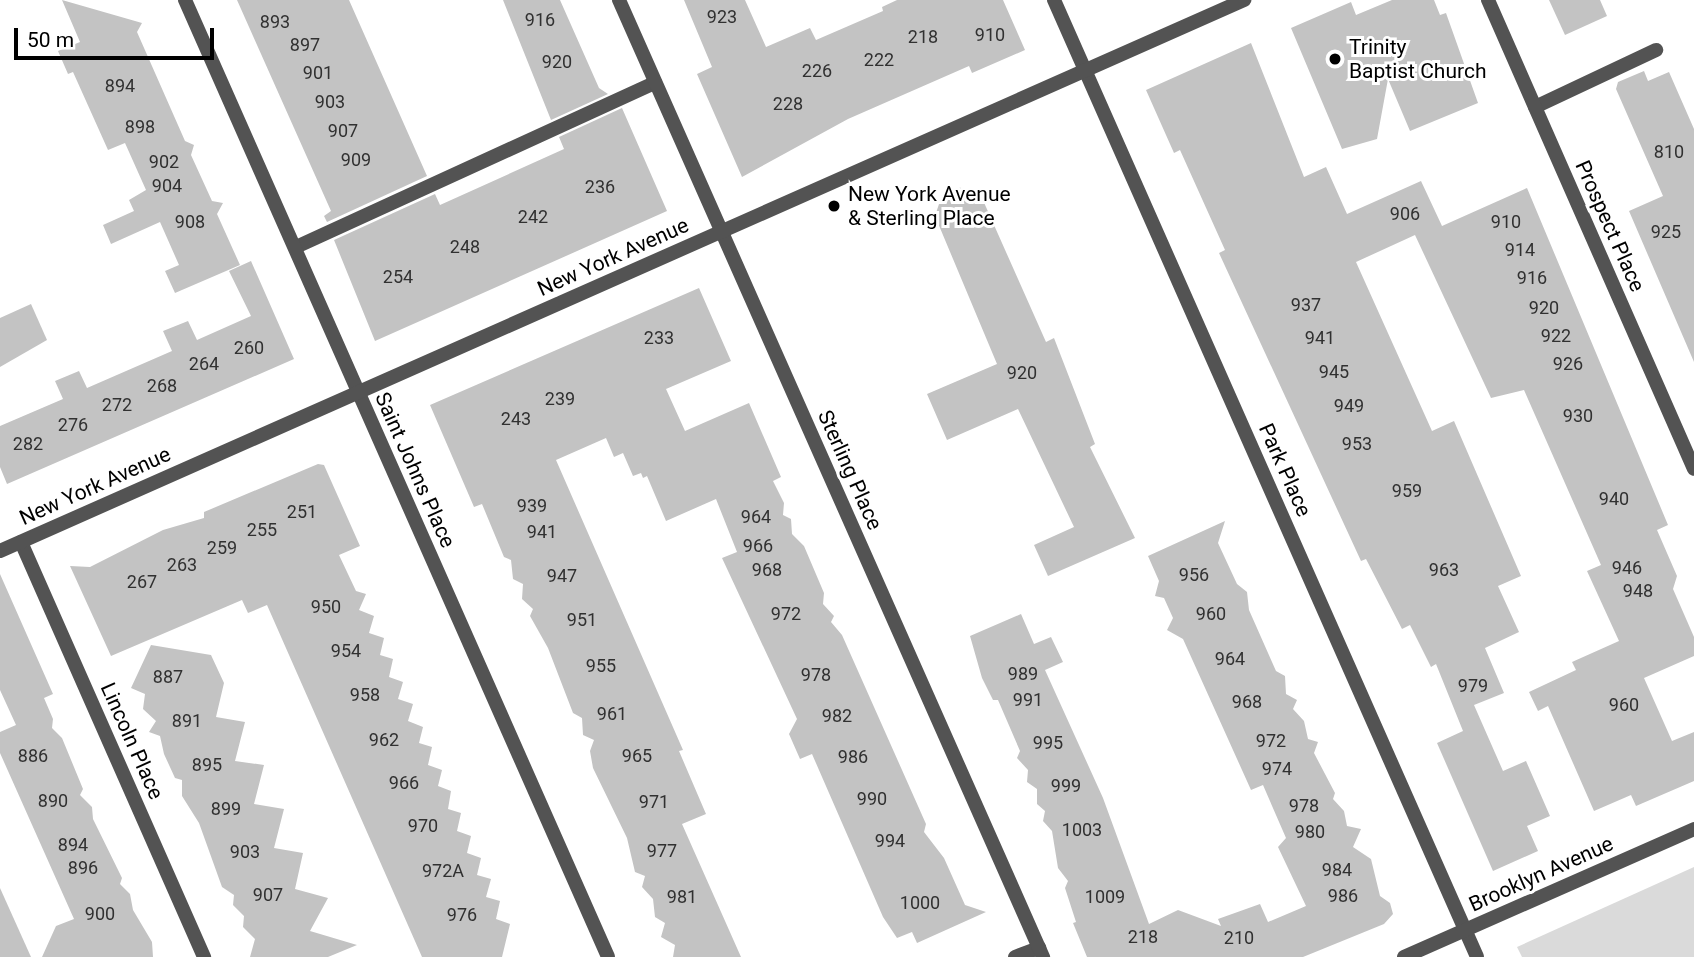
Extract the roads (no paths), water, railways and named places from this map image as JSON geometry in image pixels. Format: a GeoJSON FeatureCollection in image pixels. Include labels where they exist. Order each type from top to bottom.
{"type":"FeatureCollection","features":[{"type":"Feature","properties":{"kind":"street","name":"Saint Johns Place"},"geometry":{"type":"LineString","coordinates":[[185,0],[608,957]]}},
{"type":"Feature","properties":{"kind":"street","name":"Sterling Place"},"geometry":{"type":"LineString","coordinates":[[619,0],[1041,952]]}},
{"type":"Feature","properties":{"kind":"street","name":"Park Place"},"geometry":{"type":"LineString","coordinates":[[1054,0],[1478,957]]}},
{"type":"Feature","properties":{"kind":"street","name":"New York Avenue"},"geometry":{"type":"LineString","coordinates":[[0,551],[1244,0]]}},
{"type":"Feature","properties":{"kind":"street","name":"Prospect Place"},"geometry":{"type":"LineString","coordinates":[[1488,0],[1694,469]]}},
{"type":"Feature","properties":{"kind":"street"},"geometry":{"type":"LineString","coordinates":[[1535,107],[1656,50]]}},
{"type":"Feature","properties":{"kind":"street"},"geometry":{"type":"LineString","coordinates":[[296,247],[655,83]]}},
{"type":"Feature","properties":{"kind":"street","name":"Lincoln Place"},"geometry":{"type":"LineString","coordinates":[[22,542],[204,957]]}},
{"type":"Feature","properties":{"kind":"street","name":"Brooklyn Avenue"},"geometry":{"type":"LineString","coordinates":[[1404,957],[1694,829]]}},
{"type":"Feature","properties":{"kind":"street"},"geometry":{"type":"LineString","coordinates":[[1015,957],[1041,952]]}},
{"type":"Feature","properties":{"kind":"place","name":"Trinity Baptist Church"},"geometry":{"type":"Point","coordinates":[1335,59]}},
{"type":"Feature","properties":{"kind":"place","name":"New York Avenue & Sterling Place"},"geometry":{"type":"Point","coordinates":[834,206]}}]}
